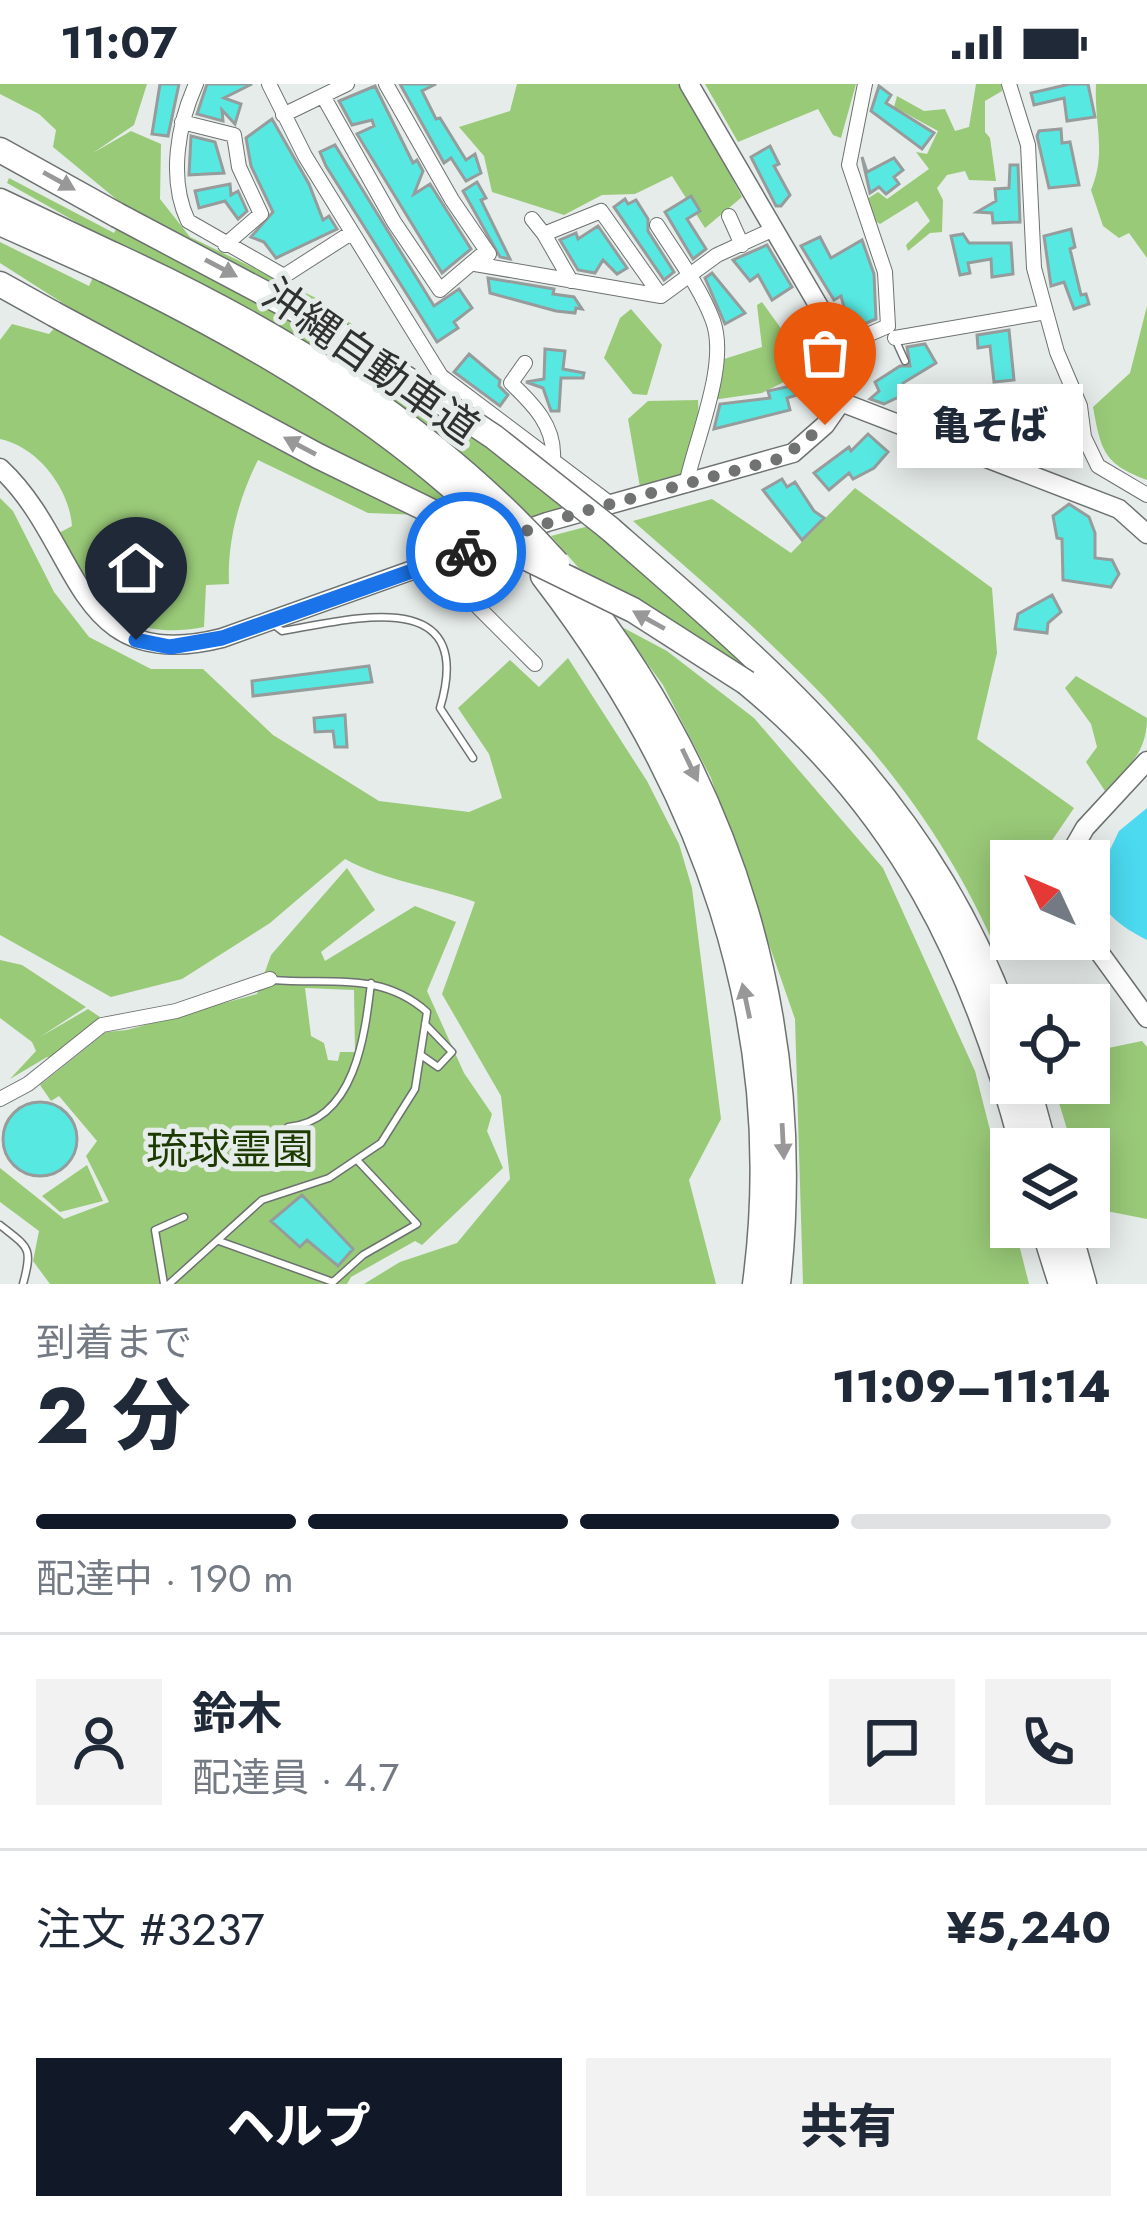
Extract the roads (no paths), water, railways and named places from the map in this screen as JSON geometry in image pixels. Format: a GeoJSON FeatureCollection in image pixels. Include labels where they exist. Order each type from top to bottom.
{"type":"FeatureCollection","features":[{"type":"Feature","properties":{"kind":"highway"},"geometry":{"type":"LineString","coordinates":[[0,150],[350,341],[610,516],[803,702],[866,770],[943,881],[994,984]]}},
{"type":"Feature","properties":{"kind":"highway","name":"沖縄自動車道"},"geometry":{"type":"LineString","coordinates":[[0,201],[109,263]]}},
{"type":"Feature","properties":{"kind":"highway","name":"沖縄自動車道"},"geometry":{"type":"LineString","coordinates":[[0,223],[235,313],[366,394],[430,440],[640,670],[697,780],[740,884],[763,973],[779,1072],[785,1150],[778,1284]]}},
{"type":"Feature","properties":{"kind":"highway"},"geometry":{"type":"LineString","coordinates":[[0,284],[318,456],[633,610],[727,666],[780,710],[848,782],[928,893],[983,1014],[1017,1128]]}},
{"type":"Feature","properties":{"kind":"highway","name":"沖縄自動車道"},"geometry":{"type":"LineString","coordinates":[[550,570],[668,769],[720,894],[752,1029],[758,1087],[762,1201],[755,1284]]}},
{"type":"Feature","properties":{"kind":"highway"},"geometry":{"type":"LineString","coordinates":[[1050,1248],[1061,1284]]}},
{"type":"Feature","properties":{"kind":"highway"},"geometry":{"type":"LineString","coordinates":[[1074,1248],[1084,1284]]}},
{"type":"Feature","properties":{"kind":"main road"},"geometry":{"type":"LineString","coordinates":[[0,468],[39,517],[86,599],[123,634],[158,646],[184,646],[271,621],[465,552],[610,516],[686,484],[793,452],[815,435],[842,402],[846,380],[842,346],[689,84]]}},
{"type":"Feature","properties":{"kind":"main road"},"geometry":{"type":"LineString","coordinates":[[842,402],[1120,509],[1147,534]]}},
{"type":"Feature","properties":{"kind":"main road"},"geometry":{"type":"LineString","coordinates":[[1078,840],[1147,761]]}},
{"type":"Feature","properties":{"kind":"main road"},"geometry":{"type":"LineString","coordinates":[[1105,960],[1147,1018]]}},
{"type":"Feature","properties":{"kind":"street"},"geometry":{"type":"LineString","coordinates":[[196,84],[178,146],[184,212],[198,230],[284,276],[351,233]]}},
{"type":"Feature","properties":{"kind":"street"},"geometry":{"type":"LineString","coordinates":[[269,84],[351,233],[441,376],[553,458],[610,516]]}},
{"type":"Feature","properties":{"kind":"street"},"geometry":{"type":"LineString","coordinates":[[283,116],[347,84]]}},
{"type":"Feature","properties":{"kind":"street"},"geometry":{"type":"LineString","coordinates":[[386,84],[452,200],[499,268]]}},
{"type":"Feature","properties":{"kind":"street"},"geometry":{"type":"LineString","coordinates":[[865,84],[849,165],[885,272],[891,332]]}},
{"type":"Feature","properties":{"kind":"street"},"geometry":{"type":"LineString","coordinates":[[1009,84],[1028,145],[1029,237],[1046,312],[1064,374],[1080,406],[1089,450],[1112,477],[1147,494]]}},
{"type":"Feature","properties":{"kind":"street"},"geometry":{"type":"LineString","coordinates":[[323,96],[394,222],[440,290],[486,251]]}},
{"type":"Feature","properties":{"kind":"street"},"geometry":{"type":"LineString","coordinates":[[182,122],[234,135],[238,167],[261,214],[225,245]]}},
{"type":"Feature","properties":{"kind":"street"},"geometry":{"type":"LineString","coordinates":[[544,234],[601,211],[661,296]]}},
{"type":"Feature","properties":{"kind":"street"},"geometry":{"type":"LineString","coordinates":[[729,216],[742,244]]}},
{"type":"Feature","properties":{"kind":"street"},"geometry":{"type":"LineString","coordinates":[[532,219],[571,281]]}},
{"type":"Feature","properties":{"kind":"street"},"geometry":{"type":"LineString","coordinates":[[657,225],[713,319],[717,340],[705,414],[686,484]]}},
{"type":"Feature","properties":{"kind":"street"},"geometry":{"type":"LineString","coordinates":[[475,264],[661,296],[717,255],[774,229]]}},
{"type":"Feature","properties":{"kind":"street"},"geometry":{"type":"LineString","coordinates":[[547,276],[557,256]]}},
{"type":"Feature","properties":{"kind":"street"},"geometry":{"type":"LineString","coordinates":[[842,346],[891,332],[1046,312]]}},
{"type":"Feature","properties":{"kind":"street"},"geometry":{"type":"LineString","coordinates":[[525,363],[512,383],[539,412],[550,433],[553,458]]}},
{"type":"Feature","properties":{"kind":"street"},"geometry":{"type":"LineString","coordinates":[[465,552],[475,574],[470,598],[535,664]]}},
{"type":"Feature","properties":{"kind":"street"},"geometry":{"type":"LineString","coordinates":[[2,1094],[102,1024],[176,1011],[270,979]]}},
{"type":"Feature","properties":{"kind":"lane"},"geometry":{"type":"LineString","coordinates":[[891,332],[905,361]]}},
{"type":"Feature","properties":{"kind":"lane"},"geometry":{"type":"LineString","coordinates":[[271,621],[282,631],[386,614],[416,622],[442,649],[448,677],[440,708],[473,758]]}},
{"type":"Feature","properties":{"kind":"lane"},"geometry":{"type":"LineString","coordinates":[[184,1217],[155,1230],[166,1284],[262,1200],[329,1178],[381,1143],[415,1089],[427,1012],[408,994],[371,983],[270,979]]}},
{"type":"Feature","properties":{"kind":"lane"},"geometry":{"type":"LineString","coordinates":[[272,1155],[276,1140],[288,1127],[316,1118],[353,1075],[365,1037],[371,983]]}},
{"type":"Feature","properties":{"kind":"lane"},"geometry":{"type":"LineString","coordinates":[[422,1054],[437,1067],[452,1052],[425,1024]]}},
{"type":"Feature","properties":{"kind":"lane"},"geometry":{"type":"LineString","coordinates":[[219,1241],[333,1282],[363,1255],[416,1224],[358,1161]]}},
{"type":"Feature","properties":{"kind":"lane"},"geometry":{"type":"LineString","coordinates":[[0,1225],[28,1248],[31,1256],[23,1284]]}},
{"type":"Feature","properties":{"kind":"water"},"geometry":{"type":"Polygon","coordinates":[[[1147,808],[1147,940],[1110,913],[1110,850],[1119,831],[1147,808]]]}},
{"type":"Feature","properties":{"kind":"place","name":"亀そば"},"geometry":{"type":"Point","coordinates":[825,425]}},
{"type":"Feature","properties":{"kind":"park label","name":"琉球霊園"},"geometry":{"type":"Point","coordinates":[230,1149]}}]}
